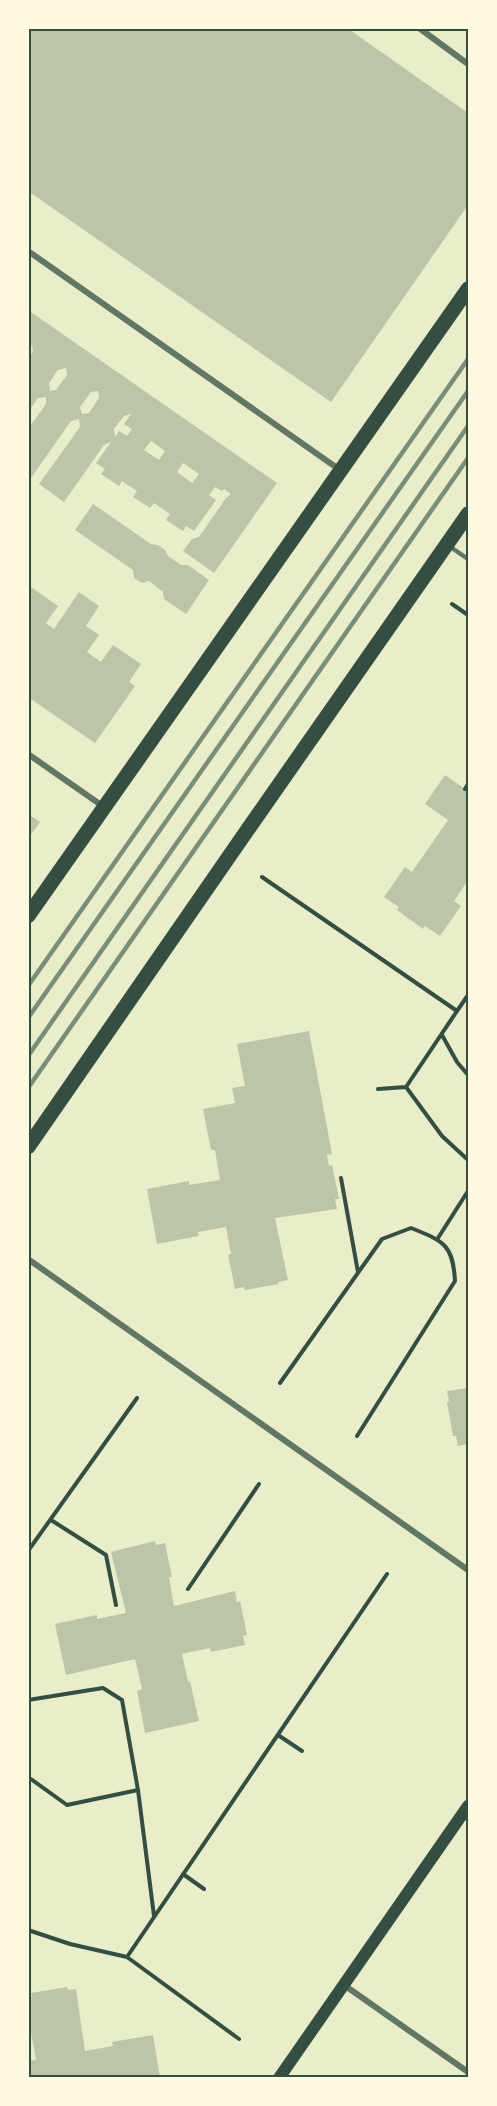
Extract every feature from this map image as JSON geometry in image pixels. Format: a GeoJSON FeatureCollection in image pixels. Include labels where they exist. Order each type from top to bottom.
{"type":"FeatureCollection","features":[{"type":"Feature","properties":{"kind":"main road"},"geometry":{"type":"LineString","coordinates":[[28,916],[468,290]]}},
{"type":"Feature","properties":{"kind":"main road"},"geometry":{"type":"LineString","coordinates":[[28,1147],[468,514]]}},
{"type":"Feature","properties":{"kind":"main road"},"geometry":{"type":"LineString","coordinates":[[279,2078],[468,1806]]}},
{"type":"Feature","properties":{"kind":"street"},"geometry":{"type":"LineString","coordinates":[[418,28],[468,64]]}},
{"type":"Feature","properties":{"kind":"street"},"geometry":{"type":"LineString","coordinates":[[28,251],[340,470]]}},
{"type":"Feature","properties":{"kind":"street"},"geometry":{"type":"LineString","coordinates":[[28,754],[104,807]]}},
{"type":"Feature","properties":{"kind":"street"},"geometry":{"type":"LineString","coordinates":[[28,1259],[468,1570]]}},
{"type":"Feature","properties":{"kind":"street"},"geometry":{"type":"LineString","coordinates":[[343,1985],[468,2073]]}},
{"type":"Feature","properties":{"kind":"lane"},"geometry":{"type":"LineString","coordinates":[[447,545],[468,559]]}},
{"type":"Feature","properties":{"kind":"path"},"geometry":{"type":"LineString","coordinates":[[452,604],[468,615]]}},
{"type":"Feature","properties":{"kind":"path"},"geometry":{"type":"LineString","coordinates":[[465,789],[468,784]]}},
{"type":"Feature","properties":{"kind":"path"},"geometry":{"type":"LineString","coordinates":[[262,877],[457,1011]]}},
{"type":"Feature","properties":{"kind":"path"},"geometry":{"type":"LineString","coordinates":[[406,1087],[468,995]]}},
{"type":"Feature","properties":{"kind":"path"},"geometry":{"type":"LineString","coordinates":[[442,1035],[457,1062],[468,1075]]}},
{"type":"Feature","properties":{"kind":"path"},"geometry":{"type":"LineString","coordinates":[[378,1089],[406,1087]]}},
{"type":"Feature","properties":{"kind":"path"},"geometry":{"type":"LineString","coordinates":[[406,1087],[442,1136],[468,1160]]}},
{"type":"Feature","properties":{"kind":"path"},"geometry":{"type":"LineString","coordinates":[[341,1178],[358,1273]]}},
{"type":"Feature","properties":{"kind":"path"},"geometry":{"type":"LineString","coordinates":[[438,1238],[468,1191]]}},
{"type":"Feature","properties":{"kind":"path"},"geometry":{"type":"LineString","coordinates":[[280,1383],[382,1239],[411,1228],[438,1238],[453,1258],[455,1281],[357,1436]]}},
{"type":"Feature","properties":{"kind":"path"},"geometry":{"type":"LineString","coordinates":[[28,1551],[137,1398]]}},
{"type":"Feature","properties":{"kind":"path"},"geometry":{"type":"LineString","coordinates":[[188,1589],[259,1484]]}},
{"type":"Feature","properties":{"kind":"path"},"geometry":{"type":"LineString","coordinates":[[51,1520],[106,1555],[116,1605]]}},
{"type":"Feature","properties":{"kind":"path"},"geometry":{"type":"LineString","coordinates":[[127,1957],[387,1574]]}},
{"type":"Feature","properties":{"kind":"path"},"geometry":{"type":"LineString","coordinates":[[28,1700],[103,1688],[122,1700],[138,1790],[154,1917]]}},
{"type":"Feature","properties":{"kind":"path"},"geometry":{"type":"LineString","coordinates":[[278,1736],[302,1751]]}},
{"type":"Feature","properties":{"kind":"path"},"geometry":{"type":"LineString","coordinates":[[28,1777],[68,1805],[138,1790]]}},
{"type":"Feature","properties":{"kind":"path"},"geometry":{"type":"LineString","coordinates":[[183,1874],[204,1889]]}},
{"type":"Feature","properties":{"kind":"path"},"geometry":{"type":"LineString","coordinates":[[28,1930],[70,1944],[127,1957],[239,2039]]}},
{"type":"Feature","properties":{"kind":"building"},"geometry":{"type":"Polygon","coordinates":[[[28,28],[347,28],[468,113],[468,205],[331,402],[28,191],[28,28]]]}},
{"type":"Feature","properties":{"kind":"building"},"geometry":{"type":"Polygon","coordinates":[[[28,310],[277,483],[214,573],[183,551],[192,539],[199,537],[231,494],[224,489],[222,491],[215,487],[209,495],[216,500],[194,531],[186,526],[183,531],[166,520],[170,514],[154,503],[150,508],[133,497],[137,491],[122,481],[119,486],[101,474],[105,469],[96,463],[111,442],[104,445],[64,502],[39,484],[80,427],[79,419],[71,421],[31,478],[28,477],[28,429],[46,404],[46,397],[38,398],[28,412],[28,358],[33,352],[32,345],[28,346],[28,310]],[[66,368],[58,370],[49,383],[50,391],[56,390],[67,375],[66,368]],[[98,391],[91,392],[80,407],[82,414],[89,413],[99,398],[98,391]],[[131,414],[124,416],[114,429],[115,437],[119,431],[127,436],[132,429],[124,424],[131,414]],[[151,441],[144,450],[159,460],[165,451],[151,441]],[[183,463],[177,472],[192,483],[199,474],[183,463]]]}},
{"type":"Feature","properties":{"kind":"building"},"geometry":{"type":"Polygon","coordinates":[[[93,504],[151,544],[158,545],[181,565],[188,565],[209,580],[186,614],[164,599],[163,592],[149,581],[142,583],[134,578],[133,570],[75,530],[93,504]]]}},
{"type":"Feature","properties":{"kind":"building"},"geometry":{"type":"Polygon","coordinates":[[[31,587],[58,606],[46,623],[54,629],[79,592],[99,606],[86,626],[99,635],[87,652],[101,662],[113,645],[141,664],[129,682],[135,686],[95,743],[28,697],[28,590],[31,587]]]}},
{"type":"Feature","properties":{"kind":"building"},"geometry":{"type":"Polygon","coordinates":[[[445,775],[468,791],[468,880],[454,901],[461,906],[440,936],[425,926],[423,929],[397,910],[399,907],[384,897],[405,867],[412,872],[448,820],[425,804],[445,775]]]}},
{"type":"Feature","properties":{"kind":"building"},"geometry":{"type":"Polygon","coordinates":[[[28,814],[40,822],[28,839],[28,814]]]}},
{"type":"Feature","properties":{"kind":"building"},"geometry":{"type":"Polygon","coordinates":[[[309,1031],[332,1154],[327,1155],[329,1166],[332,1165],[339,1199],[335,1199],[337,1209],[275,1218],[288,1280],[278,1282],[279,1284],[245,1290],[244,1287],[235,1289],[228,1255],[231,1254],[226,1227],[198,1232],[199,1236],[157,1244],[147,1189],[189,1181],[189,1185],[220,1180],[215,1150],[211,1150],[203,1109],[235,1103],[232,1088],[245,1086],[237,1044],[309,1031]]]}},
{"type":"Feature","properties":{"kind":"building"},"geometry":{"type":"Polygon","coordinates":[[[468,1388],[468,1444],[458,1446],[456,1436],[453,1436],[447,1391],[468,1388]]]}},
{"type":"Feature","properties":{"kind":"building"},"geometry":{"type":"Polygon","coordinates":[[[155,1541],[156,1545],[165,1543],[172,1577],[169,1577],[174,1606],[235,1591],[237,1602],[240,1601],[247,1635],[243,1636],[245,1645],[211,1652],[210,1648],[182,1654],[199,1721],[145,1733],[137,1691],[142,1689],[135,1659],[66,1675],[55,1624],[97,1615],[97,1619],[126,1613],[111,1552],[155,1541]]]}},
{"type":"Feature","properties":{"kind":"building"},"geometry":{"type":"Polygon","coordinates":[[[67,1987],[68,1990],[76,1989],[85,2051],[113,2046],[112,2042],[153,2035],[160,2078],[28,2078],[28,2061],[36,2060],[31,2032],[28,2032],[28,1997],[32,1997],[31,1993],[67,1987]]]}},
{"type":"Feature","properties":{"kind":"railway"},"geometry":{"type":"LineString","coordinates":[[28,986],[468,359]]}},
{"type":"Feature","properties":{"kind":"railway"},"geometry":{"type":"LineString","coordinates":[[28,1018],[468,391]]}},
{"type":"Feature","properties":{"kind":"railway"},"geometry":{"type":"LineString","coordinates":[[28,1056],[468,426]]}},
{"type":"Feature","properties":{"kind":"railway"},"geometry":{"type":"LineString","coordinates":[[28,1088],[468,458]]}}]}
